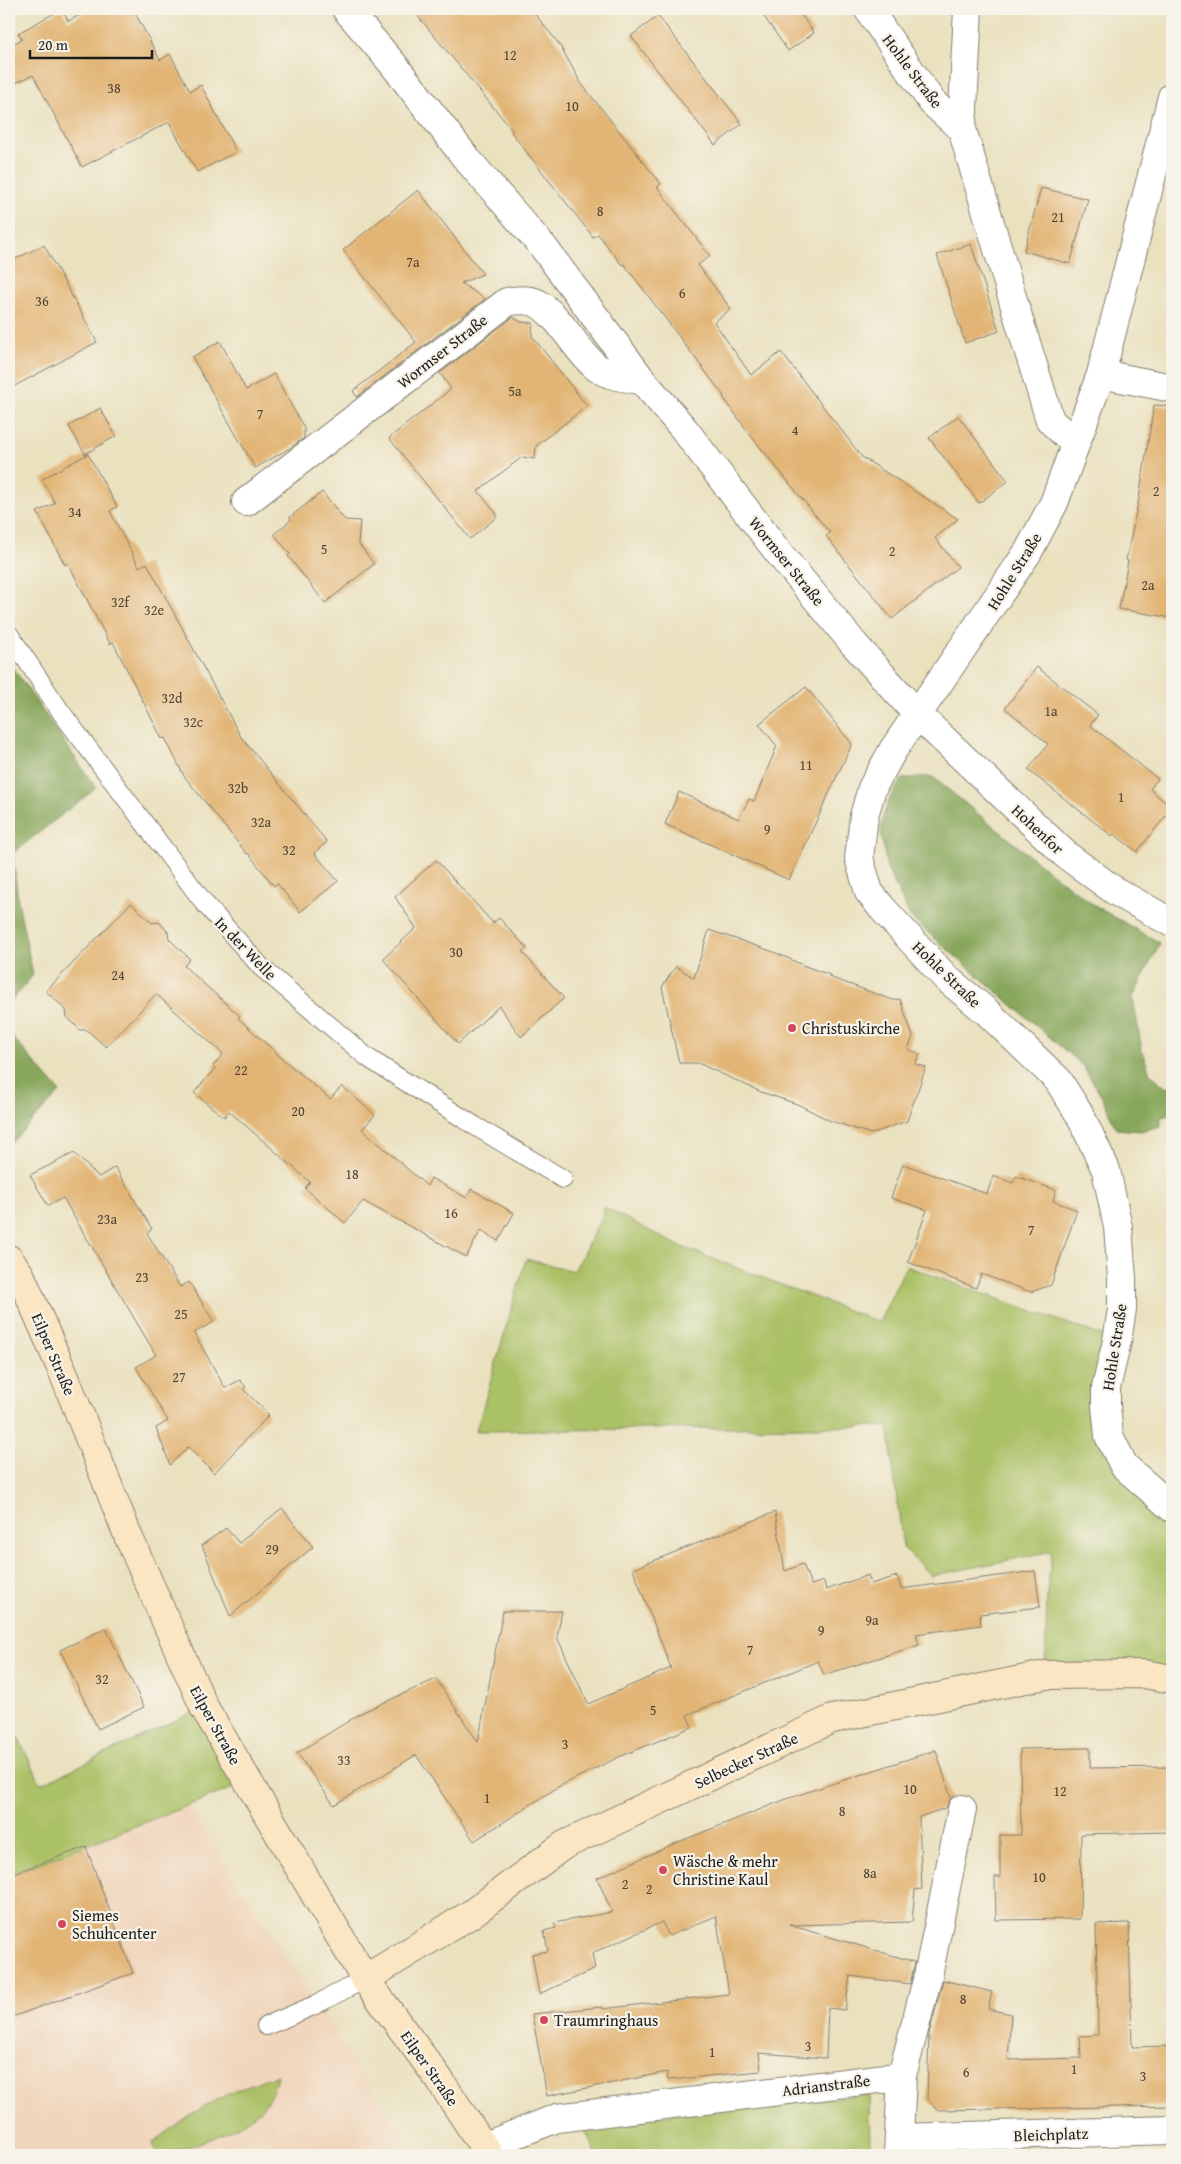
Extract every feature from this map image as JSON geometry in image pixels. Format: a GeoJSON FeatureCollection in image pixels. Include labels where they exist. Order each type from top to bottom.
{"type":"FeatureCollection","features":[{"type":"Feature","properties":{"kind":"main road","name":"Eilper Straße"},"geometry":{"type":"LineString","coordinates":[[9,1260],[20,1274],[56,1357],[129,1538],[204,1707],[365,1979],[439,2079],[486,2151]]}},
{"type":"Feature","properties":{"kind":"main road","name":"Selbecker Straße"},"geometry":{"type":"LineString","coordinates":[[365,1979],[471,1914],[564,1845],[832,1719],[1045,1675],[1144,1674],[1172,1679]]}},
{"type":"Feature","properties":{"kind":"street","name":"Wormser Straße"},"geometry":{"type":"LineString","coordinates":[[346,9],[393,64],[466,158],[544,248],[642,380],[684,429],[778,552],[854,644],[918,715]]}},
{"type":"Feature","properties":{"kind":"street","name":"Hohle Straße"},"geometry":{"type":"LineString","coordinates":[[868,9],[932,102],[962,129]]}},
{"type":"Feature","properties":{"kind":"street","name":"Hohle Straße"},"geometry":{"type":"LineString","coordinates":[[968,9],[962,129],[1018,320],[1050,420],[1075,444]]}},
{"type":"Feature","properties":{"kind":"street","name":"Hohle Straße"},"geometry":{"type":"LineString","coordinates":[[1172,97],[1101,374],[1054,503],[1028,552],[893,750],[872,788],[864,816],[859,858],[868,892],[946,978],[987,1012],[1058,1080],[1080,1115],[1106,1170],[1118,1227],[1122,1278],[1122,1309],[1118,1341],[1106,1388],[1109,1436],[1124,1466],[1172,1508]]}},
{"type":"Feature","properties":{"kind":"street","name":"Wormser Straße"},"geometry":{"type":"LineString","coordinates":[[246,502],[507,302],[520,300],[536,303],[548,312],[596,366],[621,378],[642,380]]}},
{"type":"Feature","properties":{"kind":"street"},"geometry":{"type":"LineString","coordinates":[[1101,374],[1172,388]]}},
{"type":"Feature","properties":{"kind":"street","name":"Hohenfor"},"geometry":{"type":"LineString","coordinates":[[918,715],[1066,855],[1116,891],[1172,923]]}},
{"type":"Feature","properties":{"kind":"street"},"geometry":{"type":"LineString","coordinates":[[902,2076],[928,1976],[962,1809]]}},
{"type":"Feature","properties":{"kind":"street","name":"Bleichplatz"},"geometry":{"type":"LineString","coordinates":[[902,2076],[899,2147],[1172,2130]]}},
{"type":"Feature","properties":{"kind":"street","name":"Adrianstraße"},"geometry":{"type":"LineString","coordinates":[[486,2151],[557,2118],[902,2076]]}},
{"type":"Feature","properties":{"kind":"lane","name":"In der Welle"},"geometry":{"type":"LineString","coordinates":[[9,634],[61,712],[205,904],[262,968],[368,1058],[475,1126],[563,1178]]}},
{"type":"Feature","properties":{"kind":"lane"},"geometry":{"type":"LineString","coordinates":[[266,2026],[315,2005],[365,1979]]}},
{"type":"Feature","properties":{"kind":"shaded area"},"geometry":{"type":"Polygon","coordinates":[[[188,1806],[414,2155],[9,2155],[9,1875],[188,1806]]]}},
{"type":"Feature","properties":{"kind":"green space"},"geometry":{"type":"Polygon","coordinates":[[[9,662],[96,788],[13,853],[18,901],[33,975],[9,1004],[9,662]]]}},
{"type":"Feature","properties":{"kind":"green space"},"geometry":{"type":"Polygon","coordinates":[[[933,777],[1046,869],[1097,907],[1160,943],[1133,997],[1142,1051],[1150,1073],[1165,1087],[1172,1088],[1172,1115],[1161,1117],[1161,1126],[1141,1131],[1116,1129],[1103,1099],[1082,1065],[911,918],[887,869],[881,833],[883,816],[890,798],[902,779],[933,777]]]}},
{"type":"Feature","properties":{"kind":"green space"},"geometry":{"type":"Polygon","coordinates":[[[9,1033],[60,1092],[9,1145],[9,1033]]]}},
{"type":"Feature","properties":{"kind":"green space"},"geometry":{"type":"Polygon","coordinates":[[[604,1207],[677,1245],[879,1322],[906,1266],[1117,1341],[1109,1436],[1172,1508],[1172,1679],[1045,1675],[1047,1593],[1052,1551],[931,1576],[903,1548],[888,1426],[476,1431],[526,1259],[574,1271],[603,1215],[604,1207]]]}},
{"type":"Feature","properties":{"kind":"green space"},"geometry":{"type":"Polygon","coordinates":[[[204,1707],[246,1783],[9,1875],[9,1719],[41,1784],[204,1707]]]}},
{"type":"Feature","properties":{"kind":"green space"},"geometry":{"type":"Polygon","coordinates":[[[277,2075],[272,2093],[262,2107],[249,2119],[217,2136],[165,2155],[157,2155],[153,2143],[197,2111],[227,2095],[277,2075]]]}},
{"type":"Feature","properties":{"kind":"green space"},"geometry":{"type":"Polygon","coordinates":[[[869,2094],[870,2155],[597,2155],[582,2124],[869,2094]]]}},
{"type":"Feature","properties":{"kind":"building"},"geometry":{"type":"Polygon","coordinates":[[[62,9],[68,21],[93,9],[133,9],[160,60],[170,54],[190,91],[201,85],[236,152],[197,172],[169,122],[82,167],[33,75],[9,86],[9,46],[22,39],[18,33],[62,9]]]}},
{"type":"Feature","properties":{"kind":"building"},"geometry":{"type":"Polygon","coordinates":[[[412,9],[531,9],[559,44],[581,83],[661,184],[657,187],[710,256],[698,265],[731,309],[714,322],[751,375],[781,352],[862,457],[958,519],[935,538],[958,567],[892,619],[826,536],[830,533],[751,436],[724,396],[624,264],[622,265],[598,234],[593,237],[511,132],[513,131],[412,9]]]}},
{"type":"Feature","properties":{"kind":"building"},"geometry":{"type":"Polygon","coordinates":[[[759,9],[797,9],[814,33],[788,51],[759,9]]]}},
{"type":"Feature","properties":{"kind":"building"},"geometry":{"type":"Polygon","coordinates":[[[658,16],[742,124],[715,145],[631,36],[658,16]]]}},
{"type":"Feature","properties":{"kind":"building"},"geometry":{"type":"Polygon","coordinates":[[[1041,188],[1088,199],[1070,264],[1024,251],[1041,188]]]}},
{"type":"Feature","properties":{"kind":"building"},"geometry":{"type":"Polygon","coordinates":[[[418,190],[483,274],[461,283],[485,299],[357,397],[353,391],[416,342],[343,250],[418,190]]]}},
{"type":"Feature","properties":{"kind":"building"},"geometry":{"type":"Polygon","coordinates":[[[971,244],[999,331],[965,343],[937,255],[971,244]]]}},
{"type":"Feature","properties":{"kind":"building"},"geometry":{"type":"Polygon","coordinates":[[[44,245],[97,342],[9,389],[9,262],[44,245]]]}},
{"type":"Feature","properties":{"kind":"building"},"geometry":{"type":"Polygon","coordinates":[[[513,317],[521,322],[533,323],[532,336],[587,406],[536,446],[535,459],[522,457],[478,491],[498,516],[470,539],[389,438],[451,389],[440,373],[513,317]]]}},
{"type":"Feature","properties":{"kind":"building"},"geometry":{"type":"Polygon","coordinates":[[[220,341],[246,390],[274,374],[304,428],[304,438],[255,468],[192,357],[220,341]]]}},
{"type":"Feature","properties":{"kind":"building"},"geometry":{"type":"Polygon","coordinates":[[[1154,405],[1172,406],[1172,618],[1119,609],[1154,405]]]}},
{"type":"Feature","properties":{"kind":"building"},"geometry":{"type":"Polygon","coordinates":[[[100,408],[116,436],[85,454],[69,426],[100,408]]]}},
{"type":"Feature","properties":{"kind":"building"},"geometry":{"type":"Polygon","coordinates":[[[958,416],[1008,481],[979,503],[929,438],[958,416]]]}},
{"type":"Feature","properties":{"kind":"building"},"geometry":{"type":"Polygon","coordinates":[[[88,454],[117,507],[110,511],[139,567],[147,563],[241,737],[327,842],[314,853],[338,881],[300,912],[277,883],[274,886],[184,776],[165,738],[162,739],[113,642],[110,644],[68,563],[65,565],[37,512],[55,503],[42,479],[88,454]]]}},
{"type":"Feature","properties":{"kind":"building"},"geometry":{"type":"Polygon","coordinates":[[[322,492],[345,520],[360,521],[358,543],[374,564],[325,603],[288,556],[290,554],[274,534],[291,520],[290,517],[322,492]]]}},
{"type":"Feature","properties":{"kind":"building"},"geometry":{"type":"Polygon","coordinates":[[[1037,667],[1098,715],[1090,725],[1158,779],[1150,789],[1172,808],[1137,852],[1114,834],[1112,836],[1028,770],[1048,744],[1005,708],[1037,667]]]}},
{"type":"Feature","properties":{"kind":"building"},"geometry":{"type":"Polygon","coordinates":[[[806,687],[852,744],[789,880],[665,824],[679,792],[739,819],[749,799],[754,801],[777,746],[759,724],[806,687]]]}},
{"type":"Feature","properties":{"kind":"building"},"geometry":{"type":"Polygon","coordinates":[[[436,860],[493,923],[499,918],[527,948],[522,952],[564,998],[521,1037],[499,1006],[458,1044],[383,959],[416,928],[395,897],[436,860]]]}},
{"type":"Feature","properties":{"kind":"building"},"geometry":{"type":"Polygon","coordinates":[[[131,903],[152,923],[159,922],[168,932],[169,939],[190,959],[184,966],[240,1016],[238,1018],[283,1059],[330,1099],[342,1086],[375,1115],[362,1129],[427,1186],[431,1178],[467,1198],[471,1189],[514,1213],[498,1241],[481,1230],[466,1257],[363,1201],[345,1223],[305,1188],[310,1182],[229,1111],[224,1117],[194,1093],[215,1068],[213,1066],[223,1054],[156,994],[106,1047],[87,1030],[80,1030],[67,1017],[66,1010],[46,991],[131,903]]]}},
{"type":"Feature","properties":{"kind":"building","name":"Christuskirche"},"geometry":{"type":"Polygon","coordinates":[[[709,930],[774,952],[830,975],[829,977],[893,1000],[900,999],[913,1037],[908,1049],[920,1054],[915,1064],[926,1067],[907,1121],[871,1134],[831,1121],[797,1104],[761,1092],[698,1063],[679,1063],[662,987],[676,966],[694,978],[709,930]]]}},
{"type":"Feature","properties":{"kind":"building"},"geometry":{"type":"Polygon","coordinates":[[[74,1153],[99,1177],[115,1167],[152,1229],[147,1233],[180,1287],[189,1282],[214,1322],[194,1333],[225,1388],[240,1380],[246,1387],[243,1389],[269,1415],[214,1473],[188,1447],[170,1465],[156,1428],[168,1421],[136,1367],[156,1355],[63,1198],[48,1206],[30,1175],[74,1153]]]}},
{"type":"Feature","properties":{"kind":"building"},"geometry":{"type":"Polygon","coordinates":[[[903,1164],[987,1194],[993,1176],[1013,1183],[1016,1176],[1056,1190],[1053,1201],[1077,1210],[1051,1285],[1031,1292],[981,1274],[976,1288],[908,1262],[927,1210],[891,1198],[903,1164]]]}},
{"type":"Feature","properties":{"kind":"building"},"geometry":{"type":"Polygon","coordinates":[[[282,1508],[313,1547],[230,1616],[202,1545],[226,1528],[239,1543],[282,1508]]]}},
{"type":"Feature","properties":{"kind":"building"},"geometry":{"type":"Polygon","coordinates":[[[775,1512],[785,1571],[803,1564],[811,1585],[824,1581],[826,1590],[868,1575],[871,1584],[897,1576],[901,1589],[1035,1571],[1040,1607],[980,1614],[981,1625],[916,1634],[919,1645],[824,1675],[818,1661],[687,1715],[692,1727],[619,1757],[558,1787],[474,1841],[416,1755],[334,1805],[297,1753],[363,1712],[436,1679],[478,1742],[503,1611],[562,1611],[557,1637],[588,1704],[671,1668],[633,1569],[775,1512]]]}},
{"type":"Feature","properties":{"kind":"building"},"geometry":{"type":"Polygon","coordinates":[[[106,1628],[144,1707],[98,1729],[60,1650],[106,1628]]]}},
{"type":"Feature","properties":{"kind":"building"},"geometry":{"type":"Polygon","coordinates":[[[1090,1748],[1090,1768],[1172,1767],[1172,1832],[1081,1834],[1080,1919],[996,1920],[995,1877],[1000,1877],[1000,1835],[1021,1835],[1020,1749],[1090,1748]]]}},
{"type":"Feature","properties":{"kind":"building"},"geometry":{"type":"Polygon","coordinates":[[[936,1750],[951,1798],[946,1808],[919,1817],[922,1889],[915,1890],[912,1922],[789,1925],[915,1962],[910,1984],[850,1976],[845,2010],[828,2008],[826,2058],[759,2053],[761,2071],[668,2080],[667,2072],[547,2096],[532,2014],[602,2007],[602,2009],[729,1994],[716,1916],[669,1936],[662,1922],[592,1953],[595,1969],[539,1994],[532,1954],[548,1951],[544,1931],[556,1928],[554,1923],[612,1912],[597,1878],[676,1843],[789,1798],[936,1750]]]}},
{"type":"Feature","properties":{"kind":"building","name":"Siemes Schuhcenter"},"geometry":{"type":"Polygon","coordinates":[[[86,1847],[133,1973],[9,2018],[9,1875],[86,1847]]]}},
{"type":"Feature","properties":{"kind":"building"},"geometry":{"type":"Polygon","coordinates":[[[1129,1923],[1132,2047],[1172,2046],[1172,2106],[938,2110],[927,2099],[929,2034],[943,1980],[992,1992],[988,2009],[1011,2014],[1008,2060],[1081,2058],[1080,2036],[1098,2035],[1096,1924],[1129,1923]]]}},
{"type":"Feature","properties":{"kind":"place","name":"Christuskirche"},"geometry":{"type":"Point","coordinates":[792,1028]}},
{"type":"Feature","properties":{"kind":"place","name":"Wäsche & mehr Christine Kaul"},"geometry":{"type":"Point","coordinates":[663,1870]}},
{"type":"Feature","properties":{"kind":"place","name":"Siemes Schuhcenter"},"geometry":{"type":"Point","coordinates":[62,1924]}},
{"type":"Feature","properties":{"kind":"place","name":"Traumringhaus"},"geometry":{"type":"Point","coordinates":[544,2020]}}]}
